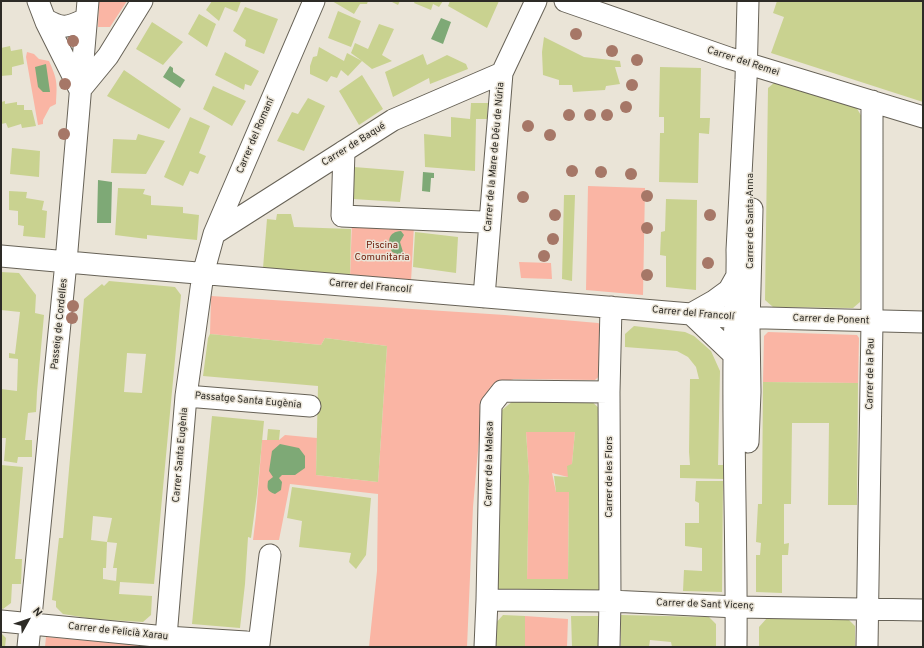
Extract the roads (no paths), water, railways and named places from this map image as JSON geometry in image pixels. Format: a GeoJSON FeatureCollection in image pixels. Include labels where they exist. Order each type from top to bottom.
{"type":"FeatureCollection","features":[{"type":"Feature","properties":{"kind":"street"},"geometry":{"type":"LineString","coordinates":[[42,10],[80,90],[108,56],[142,1]]}},
{"type":"Feature","properties":{"kind":"street","name":"Carrer del Romaní"},"geometry":{"type":"LineString","coordinates":[[203,274],[214,234],[314,1]]}},
{"type":"Feature","properties":{"kind":"street","name":"Carrer de la Mare de Déu de Núria"},"geometry":{"type":"LineString","coordinates":[[484,297],[502,73],[536,1]]}},
{"type":"Feature","properties":{"kind":"street","name":"Carrer del Remei"},"geometry":{"type":"LineString","coordinates":[[565,1],[746,63],[923,117]]}},
{"type":"Feature","properties":{"kind":"street","name":"Carrer de Santa Anna"},"geometry":{"type":"LineString","coordinates":[[736,512],[746,478],[750,392],[737,320],[737,250],[744,123],[748,1]]}},
{"type":"Feature","properties":{"kind":"street"},"geometry":{"type":"LineString","coordinates":[[42,10],[54,24],[64,27],[76,24],[87,10]]}},
{"type":"Feature","properties":{"kind":"street","name":"Passeig de Cordelles"},"geometry":{"type":"LineString","coordinates":[[28,647],[66,262],[87,10]]}},
{"type":"Feature","properties":{"kind":"street","name":"Carrer de Baqué"},"geometry":{"type":"LineString","coordinates":[[214,234],[393,120],[502,73]]}},
{"type":"Feature","properties":{"kind":"street","name":"Carrer de la Pau"},"geometry":{"type":"LineString","coordinates":[[867,647],[872,321],[872,101]]}},
{"type":"Feature","properties":{"kind":"street","name":"Carrer de Santa Anna"},"geometry":{"type":"LineString","coordinates":[[736,647],[737,606],[734,355],[737,320],[752,220],[751,169],[744,123]]}},
{"type":"Feature","properties":{"kind":"street"},"geometry":{"type":"LineString","coordinates":[[344,151],[342,216],[482,222]]}},
{"type":"Feature","properties":{"kind":"street","name":"Carrer de Santa Anna"},"geometry":{"type":"LineString","coordinates":[[737,320],[741,299],[745,228],[740,184]]}},
{"type":"Feature","properties":{"kind":"street","name":"Carrer del Francolí"},"geometry":{"type":"LineString","coordinates":[[1,256],[484,297],[695,312],[737,320]]}},
{"type":"Feature","properties":{"kind":"street","name":"Carrer Santa Eugènia"},"geometry":{"type":"LineString","coordinates":[[166,637],[186,396],[203,274]]}},
{"type":"Feature","properties":{"kind":"street","name":"Carrer del Francolí"},"geometry":{"type":"LineString","coordinates":[[695,312],[729,290],[738,274]]}},
{"type":"Feature","properties":{"kind":"street","name":"Carrer de les Flors"},"geometry":{"type":"LineString","coordinates":[[609,647],[609,392],[611,307]]}},
{"type":"Feature","properties":{"kind":"street","name":"Carrer del Francolí"},"geometry":{"type":"LineString","coordinates":[[695,312],[713,334],[734,355]]}},
{"type":"Feature","properties":{"kind":"street","name":"Carrer de Ponent"},"geometry":{"type":"LineString","coordinates":[[737,320],[923,322]]}},
{"type":"Feature","properties":{"kind":"street","name":"Carrer de la Malesa"},"geometry":{"type":"LineString","coordinates":[[485,647],[491,405],[502,391],[609,392]]}},
{"type":"Feature","properties":{"kind":"street","name":"Passatge Santa Eugènia"},"geometry":{"type":"LineString","coordinates":[[186,396],[310,406]]}},
{"type":"Feature","properties":{"kind":"street","name":"Carrer de Felicià Xarau"},"geometry":{"type":"LineString","coordinates":[[1,621],[166,637],[259,644],[270,556]]}},
{"type":"Feature","properties":{"kind":"street","name":"Carrer de Sant Vicenç"},"geometry":{"type":"LineString","coordinates":[[487,600],[610,601],[737,606],[923,610]]}},
{"type":"Feature","properties":{"kind":"park label","name":"Piscina Comunitaria"},"geometry":{"type":"Point","coordinates":[382,252]}}]}
